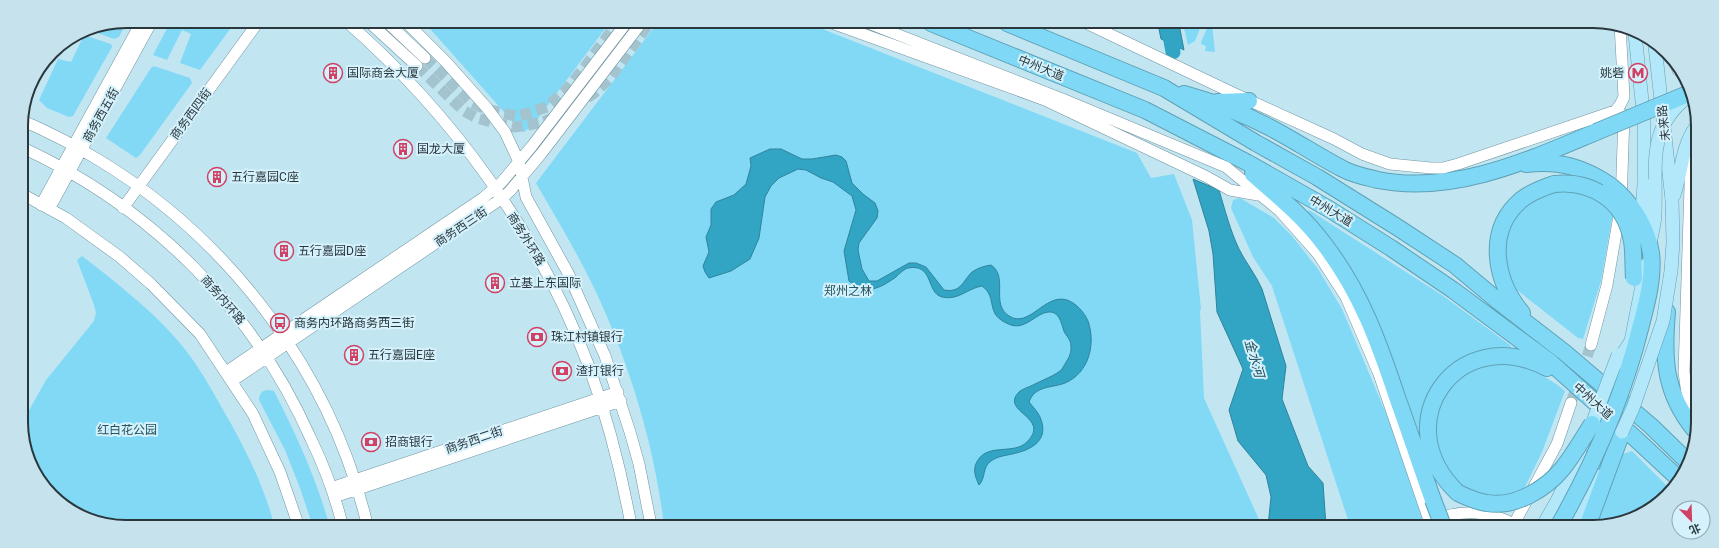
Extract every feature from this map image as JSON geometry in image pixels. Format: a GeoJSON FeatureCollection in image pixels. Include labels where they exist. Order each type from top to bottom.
{"type":"FeatureCollection","features":[{"type":"Feature","properties":{"kind":"highway","name":"中州大道"},"geometry":{"type":"LineString","coordinates":[[943,28],[1145,110],[1176,126],[1227,163],[1329,209],[1391,248],[1453,290],[1550,362],[1675,475]]}},
{"type":"Feature","properties":{"kind":"highway","name":"中州大道"},"geometry":{"type":"LineString","coordinates":[[1019,28],[1164,88],[1256,143],[1317,177],[1455,264],[1564,352],[1651,426],[1684,458]]}},
{"type":"Feature","properties":{"kind":"highway"},"geometry":{"type":"LineString","coordinates":[[1164,88],[1214,102],[1269,127],[1344,170],[1384,181],[1410,184],[1441,183],[1468,178],[1506,166],[1539,155],[1686,96]]}},
{"type":"Feature","properties":{"kind":"highway"},"geometry":{"type":"LineString","coordinates":[[1214,102],[1249,101]]}},
{"type":"Feature","properties":{"kind":"highway"},"geometry":{"type":"LineString","coordinates":[[1227,163],[1294,210],[1324,243],[1360,298],[1376,337],[1433,500],[1434,520]]}},
{"type":"Feature","properties":{"kind":"highway"},"geometry":{"type":"LineString","coordinates":[[1506,166],[1529,163],[1557,164],[1573,166],[1592,174],[1611,186],[1630,204],[1647,238],[1651,253],[1647,300],[1632,363],[1603,441],[1562,520]]}},
{"type":"Feature","properties":{"kind":"highway"},"geometry":{"type":"LineString","coordinates":[[1534,329],[1513,302],[1500,270],[1497,246],[1502,226],[1510,212],[1521,200],[1537,190],[1554,184],[1569,183],[1588,187],[1599,192],[1611,202],[1621,214],[1632,241],[1634,278]]}},
{"type":"Feature","properties":{"kind":"highway"},"geometry":{"type":"LineString","coordinates":[[1671,272],[1664,346],[1667,374],[1676,403],[1691,425]]}},
{"type":"Feature","properties":{"kind":"highway"},"geometry":{"type":"LineString","coordinates":[[1569,380],[1536,362],[1522,358],[1494,355],[1478,359],[1447,378],[1438,389],[1431,405],[1428,421],[1428,438],[1436,466],[1446,482],[1458,493],[1487,504],[1500,504],[1516,501],[1535,492],[1562,468],[1592,424]]}},
{"type":"Feature","properties":{"kind":"highway"},"geometry":{"type":"LineString","coordinates":[[1590,520],[1622,432]]}},
{"type":"Feature","properties":{"kind":"main road","name":"未来路"},"geometry":{"type":"LineString","coordinates":[[1616,364],[1634,278],[1643,206],[1644,120],[1635,38]]}},
{"type":"Feature","properties":{"kind":"main road","name":"未来路"},"geometry":{"type":"LineString","coordinates":[[1576,520],[1608,462],[1633,408],[1663,321],[1671,272],[1673,243],[1672,200],[1655,50]]}},
{"type":"Feature","properties":{"kind":"main road"},"geometry":{"type":"LineString","coordinates":[[1546,520],[1572,471],[1616,364],[1630,341],[1653,229],[1655,214],[1655,160],[1659,132],[1669,115],[1686,97]]}},
{"type":"Feature","properties":{"kind":"main road"},"geometry":{"type":"LineString","coordinates":[[1672,200],[1680,179],[1681,162],[1691,136]]}},
{"type":"Feature","properties":{"kind":"street","name":"商务西五街"},"geometry":{"type":"LineString","coordinates":[[45,207],[138,28]]}},
{"type":"Feature","properties":{"kind":"street","name":"商务西五街"},"geometry":{"type":"LineString","coordinates":[[77,148],[148,28]]}},
{"type":"Feature","properties":{"kind":"street","name":"商务西四街"},"geometry":{"type":"LineString","coordinates":[[123,208],[254,28]]}},
{"type":"Feature","properties":{"kind":"street","name":"商务外环路"},"geometry":{"type":"LineString","coordinates":[[353,28],[402,75],[437,112],[474,157],[538,257],[551,282],[587,363],[601,402],[620,469],[630,520]]}},
{"type":"Feature","properties":{"kind":"street"},"geometry":{"type":"LineString","coordinates":[[377,28],[421,62],[392,28]]}},
{"type":"Feature","properties":{"kind":"street","name":"商务外环路"},"geometry":{"type":"LineString","coordinates":[[412,28],[446,62],[487,108],[505,132],[518,162],[526,197],[568,273],[605,356],[619,396],[639,464],[650,520]]}},
{"type":"Feature","properties":{"kind":"street","name":"商务西三街"},"geometry":{"type":"LineString","coordinates":[[285,339],[494,189],[518,162],[622,28]]}},
{"type":"Feature","properties":{"kind":"street","name":"商务西三街"},"geometry":{"type":"LineString","coordinates":[[229,377],[501,199],[541,154],[637,28]]}},
{"type":"Feature","properties":{"kind":"street"},"geometry":{"type":"LineString","coordinates":[[846,28],[1045,100],[1207,177],[1230,190],[1259,195]]}},
{"type":"Feature","properties":{"kind":"street"},"geometry":{"type":"LineString","coordinates":[[881,28],[1065,100],[1172,144],[1227,163],[1259,195],[1280,211],[1305,238],[1327,266],[1346,297],[1379,374],[1432,520]]}},
{"type":"Feature","properties":{"kind":"street"},"geometry":{"type":"LineString","coordinates":[[1096,28],[1249,101],[1334,139],[1362,154],[1390,164],[1443,168],[1458,164],[1615,111],[1624,97]]}},
{"type":"Feature","properties":{"kind":"street"},"geometry":{"type":"LineString","coordinates":[[1591,345],[1607,285],[1621,204],[1624,97],[1620,32]]}},
{"type":"Feature","properties":{"kind":"street"},"geometry":{"type":"LineString","coordinates":[[28,124],[102,162],[138,187],[181,221],[230,268],[252,292],[312,381],[342,446],[356,484],[366,520]]}},
{"type":"Feature","properties":{"kind":"street","name":"商务内环路"},"geometry":{"type":"LineString","coordinates":[[28,151],[89,183],[123,208],[164,240],[212,286],[232,308],[264,353],[293,399],[319,456],[341,520]]}},
{"type":"Feature","properties":{"kind":"street"},"geometry":{"type":"LineString","coordinates":[[1691,156],[1684,372],[1686,390],[1691,398]]}},
{"type":"Feature","properties":{"kind":"street"},"geometry":{"type":"LineString","coordinates":[[28,197],[66,218],[120,257],[151,284],[200,334],[253,414],[280,472],[297,520]]}},
{"type":"Feature","properties":{"kind":"street","name":"商务西二街"},"geometry":{"type":"LineString","coordinates":[[332,492],[619,396]]}},
{"type":"Feature","properties":{"kind":"street"},"geometry":{"type":"LineString","coordinates":[[1519,520],[1557,444],[1571,403]]}},
{"type":"Feature","properties":{"kind":"street"},"geometry":{"type":"LineString","coordinates":[[1441,520],[1449,514],[1468,512],[1505,520]]}},
{"type":"Feature","properties":{"kind":"green space"},"geometry":{"type":"Polygon","coordinates":[[[124,28],[119,37],[114,39],[97,33],[124,28]]]}},
{"type":"Feature","properties":{"kind":"green space"},"geometry":{"type":"Polygon","coordinates":[[[167,28],[231,28],[200,70],[180,63],[191,34],[182,30],[167,60],[153,55],[167,28]]]}},
{"type":"Feature","properties":{"kind":"green space"},"geometry":{"type":"Polygon","coordinates":[[[429,28],[606,28],[533,125],[524,132],[521,131],[429,28]]]}},
{"type":"Feature","properties":{"kind":"green space","name":"郑州之林"},"geometry":{"type":"Polygon","coordinates":[[[653,28],[820,28],[1137,153],[1151,178],[1174,174],[1192,220],[1201,309],[1204,398],[1259,520],[663,520],[649,443],[625,363],[598,295],[536,183],[653,28]]]}},
{"type":"Feature","properties":{"kind":"green space"},"geometry":{"type":"Polygon","coordinates":[[[1184,28],[1200,28],[1195,41],[1188,45],[1184,28]]]}},
{"type":"Feature","properties":{"kind":"green space"},"geometry":{"type":"Polygon","coordinates":[[[1207,28],[1212,28],[1215,52],[1205,51],[1206,46],[1201,44],[1207,28]]]}},
{"type":"Feature","properties":{"kind":"green space"},"geometry":{"type":"Polygon","coordinates":[[[87,36],[111,44],[112,47],[73,116],[69,117],[47,108],[39,100],[58,59],[71,62],[82,38],[87,36]]]}},
{"type":"Feature","properties":{"kind":"green space"},"geometry":{"type":"Polygon","coordinates":[[[154,66],[190,78],[192,83],[140,155],[136,158],[106,138],[151,68],[154,66]]]}},
{"type":"Feature","properties":{"kind":"green space"},"geometry":{"type":"Polygon","coordinates":[[[1562,189],[1591,195],[1613,213],[1601,281],[1583,339],[1578,338],[1517,290],[1508,274],[1503,252],[1513,215],[1538,195],[1562,189]]]}},
{"type":"Feature","properties":{"kind":"green space"},"geometry":{"type":"Polygon","coordinates":[[[1240,198],[1274,218],[1292,236],[1318,269],[1342,309],[1398,442],[1423,520],[1348,520],[1272,286],[1253,257],[1231,208],[1233,200],[1240,198]]]}},
{"type":"Feature","properties":{"kind":"green space"},"geometry":{"type":"Polygon","coordinates":[[[1309,210],[1442,295],[1510,345],[1512,349],[1482,351],[1469,355],[1446,370],[1437,380],[1424,407],[1419,438],[1307,212],[1309,210]]]}},
{"type":"Feature","properties":{"kind":"green space","name":"红白花公园"},"geometry":{"type":"Polygon","coordinates":[[[82,256],[117,283],[161,322],[179,341],[211,388],[245,450],[264,494],[273,520],[126,520],[101,517],[89,513],[66,500],[48,482],[33,453],[28,428],[28,412],[46,380],[94,321],[96,313],[94,305],[77,260],[82,256]]]}},
{"type":"Feature","properties":{"kind":"green space"},"geometry":{"type":"Polygon","coordinates":[[[1508,361],[1545,377],[1565,391],[1542,452],[1522,493],[1508,497],[1475,494],[1451,477],[1437,449],[1436,416],[1445,392],[1472,369],[1508,361]]]}},
{"type":"Feature","properties":{"kind":"green space"},"geometry":{"type":"Polygon","coordinates":[[[264,391],[274,391],[290,423],[312,473],[328,520],[311,520],[285,450],[259,400],[261,393],[264,391]]]}},
{"type":"Feature","properties":{"kind":"green space"},"geometry":{"type":"Polygon","coordinates":[[[1632,451],[1667,486],[1653,500],[1630,513],[1612,518],[1595,520],[1623,454],[1632,451]]]}},
{"type":"Feature","properties":{"kind":"green space"},"geometry":{"type":"Polygon","coordinates":[[[1475,518],[1485,520],[1456,520],[1475,518]]]}},
{"type":"Feature","properties":{"kind":"water"},"geometry":{"type":"Polygon","coordinates":[[[1159,28],[1180,28],[1184,50],[1161,39],[1159,28]]]}},
{"type":"Feature","properties":{"kind":"water"},"geometry":{"type":"Polygon","coordinates":[[[770,149],[781,149],[802,159],[836,155],[842,157],[846,161],[852,183],[875,203],[878,211],[877,218],[859,243],[858,250],[862,269],[869,281],[877,281],[909,263],[916,263],[926,267],[944,290],[954,290],[961,286],[972,272],[981,267],[991,265],[999,276],[1001,305],[1009,316],[1016,319],[1023,318],[1051,301],[1059,299],[1074,303],[1082,311],[1088,321],[1091,339],[1091,348],[1085,365],[1073,378],[1060,385],[1040,390],[1035,393],[1029,402],[1037,411],[1042,425],[1043,432],[1037,443],[1026,450],[999,457],[988,463],[983,479],[979,485],[975,476],[975,466],[983,455],[995,450],[1022,446],[1027,442],[1033,433],[1033,426],[1030,420],[1015,405],[1015,399],[1019,392],[1060,371],[1069,357],[1071,348],[1070,341],[1064,332],[1058,316],[1051,312],[1046,312],[1022,325],[1011,325],[1002,321],[997,316],[990,296],[982,286],[958,296],[948,298],[942,297],[934,290],[926,274],[922,270],[916,268],[908,268],[903,270],[884,285],[873,289],[862,288],[855,285],[849,281],[844,251],[856,210],[852,196],[833,182],[821,178],[806,170],[798,169],[779,178],[771,186],[765,197],[759,238],[750,259],[731,271],[709,278],[703,266],[709,252],[706,237],[711,225],[711,209],[716,202],[734,195],[746,184],[751,166],[750,158],[770,149]]]}},
{"type":"Feature","properties":{"kind":"water"},"geometry":{"type":"Polygon","coordinates":[[[1193,179],[1219,190],[1236,242],[1262,289],[1286,366],[1282,399],[1308,466],[1323,483],[1326,520],[1269,520],[1271,497],[1266,475],[1238,441],[1229,410],[1243,369],[1217,312],[1213,254],[1209,231],[1193,179]]]}},
{"type":"Feature","properties":{"kind":"waterway","name":"金水河"},"geometry":{"type":"LineString","coordinates":[[1169,28],[1173,52]]}},
{"type":"Feature","properties":{"kind":"tunnel"},"geometry":{"type":"LineString","coordinates":[[425,58],[471,102],[481,107],[516,116],[547,107],[566,90],[614,28]]}},
{"type":"Feature","properties":{"kind":"tunnel"},"geometry":{"type":"LineString","coordinates":[[417,66],[464,111],[477,118],[515,127],[528,125],[543,122],[562,114],[593,94],[611,77],[646,28]]}},
{"type":"Feature","properties":{"kind":"tunnel"},"geometry":{"type":"LineString","coordinates":[[1571,403],[1591,345]]}},
{"type":"Feature","properties":{"kind":"place","name":"国际商会大厦"},"geometry":{"type":"Point","coordinates":[333,73]}},
{"type":"Feature","properties":{"kind":"place","name":"姚砦"},"geometry":{"type":"Point","coordinates":[1638,73]}},
{"type":"Feature","properties":{"kind":"place","name":"国龙大厦"},"geometry":{"type":"Point","coordinates":[403,149]}},
{"type":"Feature","properties":{"kind":"place","name":"五行嘉园C座"},"geometry":{"type":"Point","coordinates":[217,177]}},
{"type":"Feature","properties":{"kind":"place","name":"五行嘉园D座"},"geometry":{"type":"Point","coordinates":[284,251]}},
{"type":"Feature","properties":{"kind":"place","name":"立基上东国际"},"geometry":{"type":"Point","coordinates":[495,283]}},
{"type":"Feature","properties":{"kind":"place","name":"商务内环路商务西三街"},"geometry":{"type":"Point","coordinates":[280,323]}},
{"type":"Feature","properties":{"kind":"place","name":"珠江村镇银行"},"geometry":{"type":"Point","coordinates":[537,337]}},
{"type":"Feature","properties":{"kind":"place","name":"五行嘉园E座"},"geometry":{"type":"Point","coordinates":[354,355]}},
{"type":"Feature","properties":{"kind":"place","name":"渣打银行"},"geometry":{"type":"Point","coordinates":[562,371]}},
{"type":"Feature","properties":{"kind":"place","name":"招商银行"},"geometry":{"type":"Point","coordinates":[371,442]}}]}
